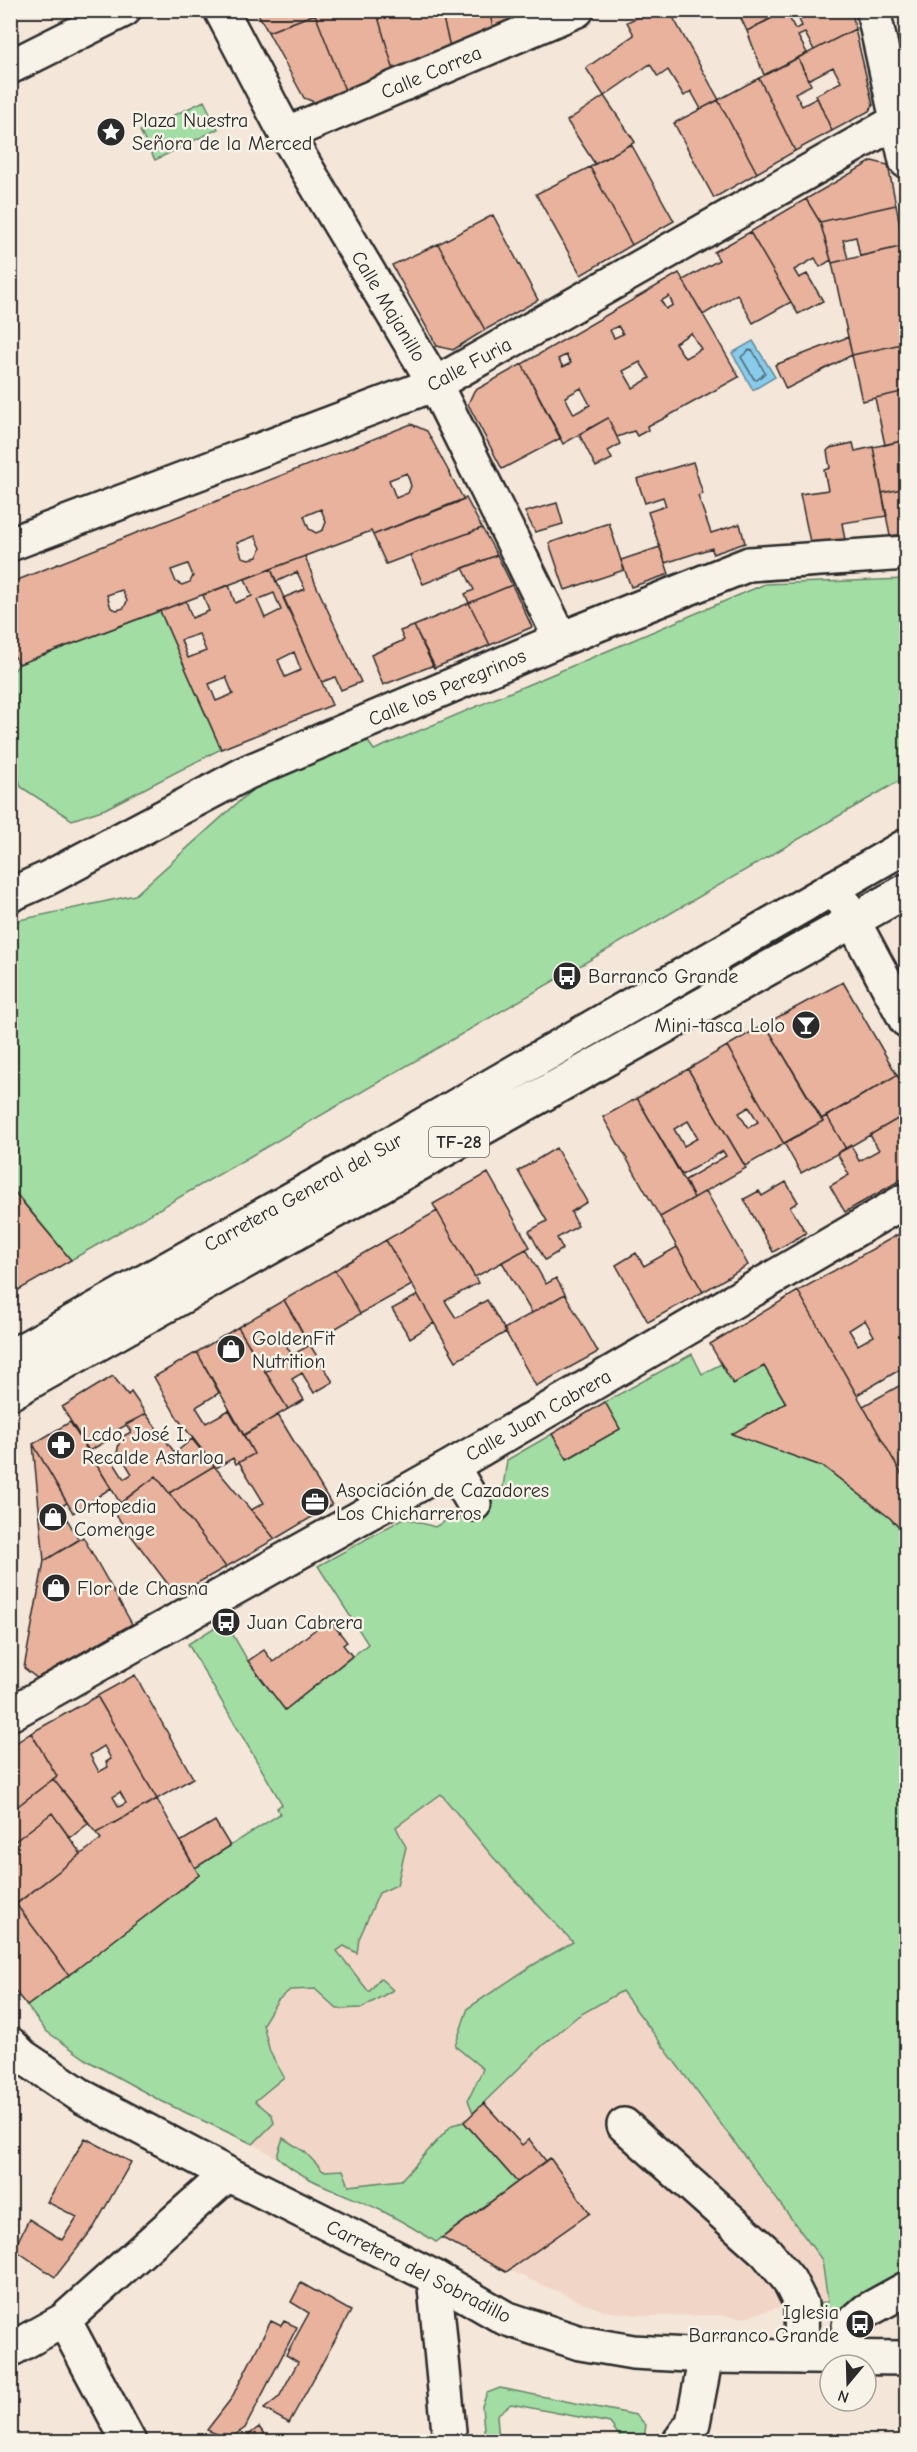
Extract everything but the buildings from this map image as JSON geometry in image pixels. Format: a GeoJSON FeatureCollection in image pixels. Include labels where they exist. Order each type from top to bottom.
{"type":"FeatureCollection","features":[{"type":"Feature","properties":{"kind":"street"},"geometry":{"type":"LineString","coordinates":[[10,67],[124,10]]}},
{"type":"Feature","properties":{"kind":"street","name":"Calle Majanillo"},"geometry":{"type":"LineString","coordinates":[[221,10],[286,134],[435,384],[561,639]]}},
{"type":"Feature","properties":{"kind":"street","name":"Calle Correa"},"geometry":{"type":"LineString","coordinates":[[286,134],[577,10]]}},
{"type":"Feature","properties":{"kind":"street"},"geometry":{"type":"LineString","coordinates":[[873,10],[906,161]]}},
{"type":"Feature","properties":{"kind":"street","name":"Calle Furia"},"geometry":{"type":"LineString","coordinates":[[10,543],[435,384],[897,122]]}},
{"type":"Feature","properties":{"kind":"street","name":"Calle los Peregrinos"},"geometry":{"type":"LineString","coordinates":[[10,895],[48,878],[248,772],[561,639],[749,564],[906,553]]}},
{"type":"Feature","properties":{"kind":"street","name":"Carretera General del Sur"},"geometry":{"type":"LineString","coordinates":[[10,1357],[406,1135],[906,846]]}},
{"type":"Feature","properties":{"kind":"street"},"geometry":{"type":"LineString","coordinates":[[835,887],[906,1020]]}},
{"type":"Feature","properties":{"kind":"street","name":"Carretera General del Sur"},"geometry":{"type":"LineString","coordinates":[[10,1393],[906,891]]}},
{"type":"Feature","properties":{"kind":"street","name":"Calle Juan Cabrera"},"geometry":{"type":"LineString","coordinates":[[10,1714],[452,1466],[906,1200]]}},
{"type":"Feature","properties":{"kind":"street"},"geometry":{"type":"LineString","coordinates":[[452,1466],[474,1504]]}},
{"type":"Feature","properties":{"kind":"street","name":"Carretera del Sobradillo"},"geometry":{"type":"LineString","coordinates":[[10,2044],[22,2056],[83,2097],[228,2174],[434,2277],[505,2318],[580,2343],[633,2352],[706,2356],[818,2357]]}},
{"type":"Feature","properties":{"kind":"street"},"geometry":{"type":"LineString","coordinates":[[624,2125],[766,2253],[789,2280],[801,2304],[802,2357]]}},
{"type":"Feature","properties":{"kind":"street"},"geometry":{"type":"LineString","coordinates":[[10,2350],[64,2320],[228,2174]]}},
{"type":"Feature","properties":{"kind":"street"},"geometry":{"type":"LineString","coordinates":[[434,2277],[450,2442]]}},
{"type":"Feature","properties":{"kind":"street"},"geometry":{"type":"LineString","coordinates":[[846,2353],[849,2326],[866,2311],[906,2289]]}},
{"type":"Feature","properties":{"kind":"street"},"geometry":{"type":"LineString","coordinates":[[64,2320],[129,2442]]}},
{"type":"Feature","properties":{"kind":"street"},"geometry":{"type":"LineString","coordinates":[[693,2435],[706,2356]]}},
{"type":"Feature","properties":{"kind":"street","name":"Carretera del Sobradillo"},"geometry":{"type":"LineString","coordinates":[[878,2358],[906,2358]]}},
{"type":"Feature","properties":{"kind":"shaded area"},"geometry":{"type":"Polygon","coordinates":[[[448,1762],[622,1991],[822,2261],[828,2303],[786,2305],[742,2318],[716,2315],[648,2316],[603,2311],[508,2270],[590,2213],[550,2158],[517,2182],[464,2122],[381,2211],[322,2184],[253,2144],[223,2131],[251,2023],[372,1844],[448,1762]]]}},
{"type":"Feature","properties":{"kind":"green space"},"geometry":{"type":"Polygon","coordinates":[[[204,101],[218,129],[155,160],[140,131],[204,101]]]}},
{"type":"Feature","properties":{"kind":"green space"},"geometry":{"type":"Polygon","coordinates":[[[906,579],[906,777],[71,1260],[11,1187],[10,922],[135,895],[263,780],[367,740],[374,750],[765,584],[906,579]]]}},
{"type":"Feature","properties":{"kind":"green space"},"geometry":{"type":"Polygon","coordinates":[[[160,611],[221,749],[105,809],[72,820],[21,787],[11,751],[11,675],[19,664],[160,611]]]}},
{"type":"Feature","properties":{"kind":"green space"},"geometry":{"type":"Polygon","coordinates":[[[692,1354],[702,1374],[721,1364],[733,1384],[764,1366],[786,1403],[733,1434],[824,1467],[890,1518],[906,1535],[906,2277],[845,2320],[822,2312],[816,2303],[828,2302],[822,2260],[622,1991],[578,2016],[542,2046],[473,2113],[468,2100],[483,2069],[455,2046],[468,2008],[533,1965],[573,1942],[492,1856],[441,1794],[396,1827],[406,1847],[397,1885],[379,1893],[359,1939],[357,1953],[344,1946],[337,1951],[369,1992],[380,1978],[393,1990],[362,2008],[337,2009],[315,1989],[290,1990],[277,2001],[263,2024],[270,2052],[284,2077],[255,2101],[272,2115],[274,2123],[253,2144],[161,2101],[90,2062],[46,2031],[27,2006],[199,1875],[195,1868],[280,1814],[277,1808],[282,1804],[188,1644],[225,1621],[248,1661],[285,1710],[368,1644],[318,1566],[404,1518],[435,1527],[503,1487],[507,1460],[552,1434],[568,1459],[620,1429],[605,1402],[692,1354]]]}},
{"type":"Feature","properties":{"kind":"green space"},"geometry":{"type":"Polygon","coordinates":[[[464,2122],[517,2182],[436,2242],[368,2204],[311,2180],[277,2156],[283,2138],[305,2152],[323,2171],[343,2170],[349,2186],[401,2180],[452,2125],[464,2122]]]}},
{"type":"Feature","properties":{"kind":"green space"},"geometry":{"type":"Polygon","coordinates":[[[500,2388],[636,2415],[646,2425],[644,2438],[641,2441],[623,2441],[610,2423],[511,2404],[497,2415],[499,2441],[485,2441],[482,2406],[487,2393],[500,2388]]]}},
{"type":"Feature","properties":{"kind":"water"},"geometry":{"type":"Polygon","coordinates":[[[753,341],[775,377],[753,390],[732,353],[753,341]]]}},
{"type":"Feature","properties":{"kind":"place","name":"Plaza Nuestra Señora de la Merced"},"geometry":{"type":"Point","coordinates":[111,132]}},
{"type":"Feature","properties":{"kind":"place","name":"Barranco Grande"},"geometry":{"type":"Point","coordinates":[567,976]}},
{"type":"Feature","properties":{"kind":"place","name":"Mini-tasca Lolo"},"geometry":{"type":"Point","coordinates":[806,1025]}},
{"type":"Feature","properties":{"kind":"place","name":"GoldenFit Nutrition"},"geometry":{"type":"Point","coordinates":[231,1349]}},
{"type":"Feature","properties":{"kind":"place","name":"Lcdo. José I. Recalde Astarloa"},"geometry":{"type":"Point","coordinates":[61,1445]}},
{"type":"Feature","properties":{"kind":"place","name":"Asociación de Cazadores Los Chicharreros"},"geometry":{"type":"Point","coordinates":[315,1502]}},
{"type":"Feature","properties":{"kind":"place","name":"Ortopedia Comenge"},"geometry":{"type":"Point","coordinates":[53,1517]}},
{"type":"Feature","properties":{"kind":"place","name":"Flor de Chasna"},"geometry":{"type":"Point","coordinates":[56,1588]}},
{"type":"Feature","properties":{"kind":"place","name":"Juan Cabrera"},"geometry":{"type":"Point","coordinates":[226,1622]}},
{"type":"Feature","properties":{"kind":"place","name":"Iglesia Barranco Grande"},"geometry":{"type":"Point","coordinates":[860,2324]}}]}
